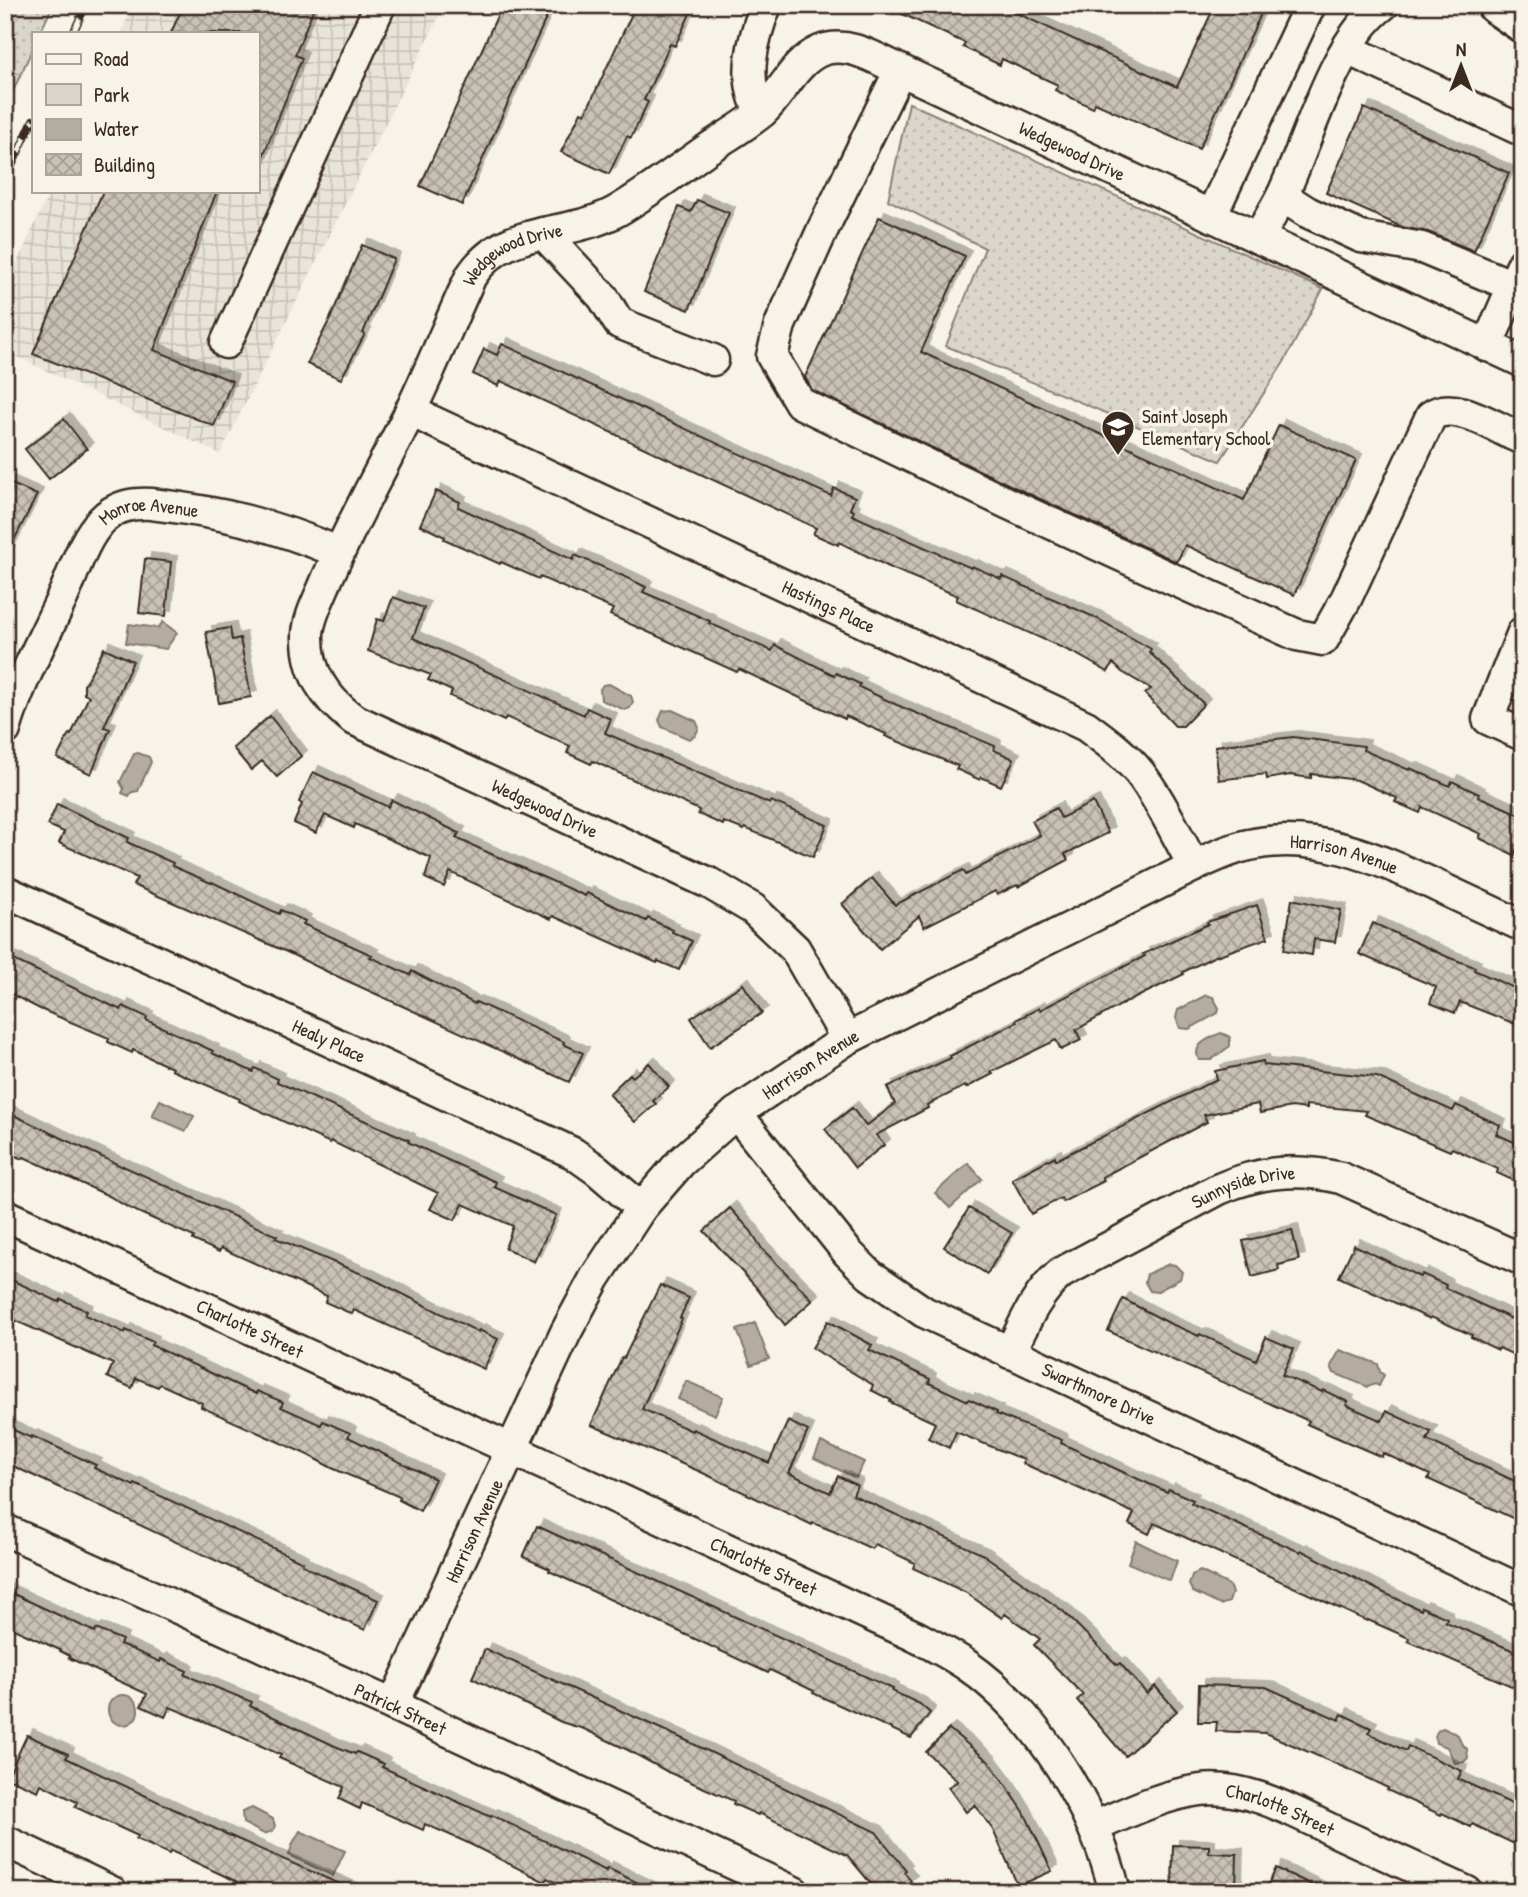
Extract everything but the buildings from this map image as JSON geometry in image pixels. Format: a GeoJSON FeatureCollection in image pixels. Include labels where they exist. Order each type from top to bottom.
{"type":"FeatureCollection","features":[{"type":"Feature","properties":{"kind":"main road"},"geometry":{"type":"LineString","coordinates":[[1497,5],[1523,23]]}},
{"type":"Feature","properties":{"kind":"street"},"geometry":{"type":"LineString","coordinates":[[226,343],[380,5]]}},
{"type":"Feature","properties":{"kind":"street"},"geometry":{"type":"LineString","coordinates":[[761,113],[752,99],[750,68],[753,46],[766,5]]}},
{"type":"Feature","properties":{"kind":"street"},"geometry":{"type":"LineString","coordinates":[[1211,216],[1310,5]]}},
{"type":"Feature","properties":{"kind":"street"},"geometry":{"type":"LineString","coordinates":[[1258,238],[1282,196],[1318,106],[1347,49],[1365,22],[1383,5]]}},
{"type":"Feature","properties":{"kind":"street","name":"Wedgewood Drive"},"geometry":{"type":"LineString","coordinates":[[847,1039],[795,949],[770,923],[744,903],[709,883],[384,735],[353,719],[329,699],[321,688],[311,662],[308,632],[310,620],[338,552],[411,411],[471,276],[480,262],[513,240],[579,226],[616,211],[761,113],[806,60],[831,47],[844,47],[862,52],[1523,362]]}},
{"type":"Feature","properties":{"kind":"street"},"geometry":{"type":"LineString","coordinates":[[1347,49],[1523,131]]}},
{"type":"Feature","properties":{"kind":"street"},"geometry":{"type":"LineString","coordinates":[[900,70],[780,325],[772,356],[800,403],[1007,503],[1297,635],[1323,639],[1346,599],[1431,416],[1438,411],[1458,411],[1523,439]]}},
{"type":"Feature","properties":{"kind":"street"},"geometry":{"type":"LineString","coordinates":[[1282,196],[1307,212],[1361,237],[1422,248],[1508,275],[1488,346]]}},
{"type":"Feature","properties":{"kind":"street"},"geometry":{"type":"LineString","coordinates":[[543,233],[603,297],[620,323],[713,360]]}},
{"type":"Feature","properties":{"kind":"street","name":"Hastings Place"},"geometry":{"type":"LineString","coordinates":[[411,411],[1086,726],[1108,742],[1138,771],[1194,866]]}},
{"type":"Feature","properties":{"kind":"street","name":"Monroe Avenue"},"geometry":{"type":"LineString","coordinates":[[5,730],[18,694],[82,553],[99,523],[115,509],[136,504],[151,505],[248,519],[338,552]]}},
{"type":"Feature","properties":{"kind":"street"},"geometry":{"type":"LineString","coordinates":[[1523,632],[1488,719],[1523,735]]}},
{"type":"Feature","properties":{"kind":"street","name":"Harrison Avenue"},"geometry":{"type":"LineString","coordinates":[[393,1705],[572,1321],[595,1278],[641,1208],[681,1162],[736,1113],[847,1039],[1194,866],[1249,845],[1295,841],[1349,849],[1523,926]]}},
{"type":"Feature","properties":{"kind":"street","name":"Healy Place"},"geometry":{"type":"LineString","coordinates":[[5,891],[561,1148],[597,1170],[641,1208]]}},
{"type":"Feature","properties":{"kind":"street","name":"Swarthmore Drive"},"geometry":{"type":"LineString","coordinates":[[736,1113],[826,1229],[870,1275],[924,1312],[1523,1591]]}},
{"type":"Feature","properties":{"kind":"street","name":"Sunnyside Drive"},"geometry":{"type":"LineString","coordinates":[[1010,1353],[1032,1308],[1051,1282],[1062,1273],[1219,1189],[1275,1172],[1315,1172],[1341,1178],[1523,1260]]}},
{"type":"Feature","properties":{"kind":"street","name":"Charlotte Street"},"geometry":{"type":"LineString","coordinates":[[5,1215],[917,1637],[967,1665],[1008,1700],[1038,1736],[1094,1827],[1143,1805],[1182,1793],[1234,1791],[1270,1802],[1467,1892]]}},
{"type":"Feature","properties":{"kind":"street","name":"Patrick Street"},"geometry":{"type":"LineString","coordinates":[[5,1530],[393,1705],[794,1892]]}},
{"type":"Feature","properties":{"kind":"street"},"geometry":{"type":"LineString","coordinates":[[1094,1827],[1115,1892]]}},
{"type":"Feature","properties":{"kind":"street"},"geometry":{"type":"LineString","coordinates":[[5,1841],[112,1892]]}},
{"type":"Feature","properties":{"kind":"shaded area"},"geometry":{"type":"Polygon","coordinates":[[[133,5],[445,5],[220,454],[5,351],[5,289],[50,192],[259,192],[259,32],[121,32],[133,5]]]}},
{"type":"Feature","properties":{"kind":"green space"},"geometry":{"type":"Polygon","coordinates":[[[5,5],[53,5],[40,32],[32,32],[32,50],[5,108],[5,5]]]}},
{"type":"Feature","properties":{"kind":"green space"},"geometry":{"type":"Polygon","coordinates":[[[909,103],[1323,289],[1284,362],[1220,461],[946,346],[985,248],[888,200],[909,103]]]}},
{"type":"Feature","properties":{"kind":"water"},"geometry":{"type":"Polygon","coordinates":[[[163,622],[177,633],[166,649],[126,643],[129,624],[158,628],[163,622]]]}},
{"type":"Feature","properties":{"kind":"water"},"geometry":{"type":"Polygon","coordinates":[[[609,684],[631,696],[633,702],[630,708],[625,710],[601,700],[600,689],[609,684]]]}},
{"type":"Feature","properties":{"kind":"water"},"geometry":{"type":"Polygon","coordinates":[[[672,710],[696,721],[699,728],[695,736],[689,739],[662,727],[659,720],[663,711],[672,710]]]}},
{"type":"Feature","properties":{"kind":"water"},"geometry":{"type":"Polygon","coordinates":[[[134,754],[149,757],[151,762],[138,791],[129,796],[122,793],[124,789],[120,782],[134,754]]]}},
{"type":"Feature","properties":{"kind":"water"},"geometry":{"type":"Polygon","coordinates":[[[1206,995],[1213,997],[1219,1008],[1218,1013],[1189,1029],[1180,1028],[1176,1018],[1178,1010],[1206,995]]]}},
{"type":"Feature","properties":{"kind":"water"},"geometry":{"type":"Polygon","coordinates":[[[1221,1033],[1230,1037],[1230,1046],[1211,1060],[1199,1060],[1199,1046],[1221,1033]]]}},
{"type":"Feature","properties":{"kind":"water"},"geometry":{"type":"Polygon","coordinates":[[[160,1100],[194,1116],[186,1131],[152,1116],[160,1100]]]}},
{"type":"Feature","properties":{"kind":"water"},"geometry":{"type":"Polygon","coordinates":[[[968,1163],[982,1179],[950,1208],[935,1193],[968,1163]]]}},
{"type":"Feature","properties":{"kind":"water"},"geometry":{"type":"Polygon","coordinates":[[[1169,1264],[1175,1265],[1182,1272],[1180,1279],[1156,1292],[1150,1291],[1145,1282],[1147,1274],[1169,1264]]]}},
{"type":"Feature","properties":{"kind":"water"},"geometry":{"type":"Polygon","coordinates":[[[755,1323],[769,1359],[751,1365],[737,1330],[755,1323]]]}},
{"type":"Feature","properties":{"kind":"water"},"geometry":{"type":"Polygon","coordinates":[[[1340,1350],[1378,1364],[1384,1375],[1379,1386],[1375,1384],[1368,1387],[1334,1373],[1331,1366],[1340,1350]]]}},
{"type":"Feature","properties":{"kind":"water"},"geometry":{"type":"Polygon","coordinates":[[[686,1381],[723,1397],[715,1415],[678,1399],[686,1381]]]}},
{"type":"Feature","properties":{"kind":"water"},"geometry":{"type":"Polygon","coordinates":[[[821,1442],[864,1462],[856,1478],[814,1458],[821,1442]]]}},
{"type":"Feature","properties":{"kind":"water"},"geometry":{"type":"Polygon","coordinates":[[[1136,1541],[1177,1561],[1170,1581],[1128,1563],[1136,1541]]]}},
{"type":"Feature","properties":{"kind":"water"},"geometry":{"type":"Polygon","coordinates":[[[1200,1571],[1229,1585],[1232,1593],[1229,1602],[1220,1605],[1193,1592],[1189,1585],[1192,1575],[1200,1571]]]}},
{"type":"Feature","properties":{"kind":"water"},"geometry":{"type":"Polygon","coordinates":[[[123,1695],[133,1700],[138,1710],[133,1720],[123,1725],[113,1720],[108,1710],[113,1700],[123,1695]]]}},
{"type":"Feature","properties":{"kind":"water"},"geometry":{"type":"Polygon","coordinates":[[[1443,1728],[1458,1735],[1467,1749],[1468,1758],[1464,1762],[1455,1763],[1447,1747],[1436,1743],[1436,1734],[1443,1728]]]}},
{"type":"Feature","properties":{"kind":"water"},"geometry":{"type":"Polygon","coordinates":[[[252,1808],[273,1819],[273,1831],[264,1834],[243,1823],[242,1812],[252,1808]]]}},
{"type":"Feature","properties":{"kind":"water"},"geometry":{"type":"Polygon","coordinates":[[[300,1831],[345,1851],[333,1876],[289,1855],[300,1831]]]}},
{"type":"Feature","properties":{"kind":"railway"},"geometry":{"type":"LineString","coordinates":[[73,32],[86,5]]}},
{"type":"Feature","properties":{"kind":"railway"},"geometry":{"type":"LineString","coordinates":[[5,181],[32,122]]}},
{"type":"Feature","properties":{"kind":"place","name":"Saint Joseph Elementary School"},"geometry":{"type":"Point","coordinates":[1118,457]}}]}
